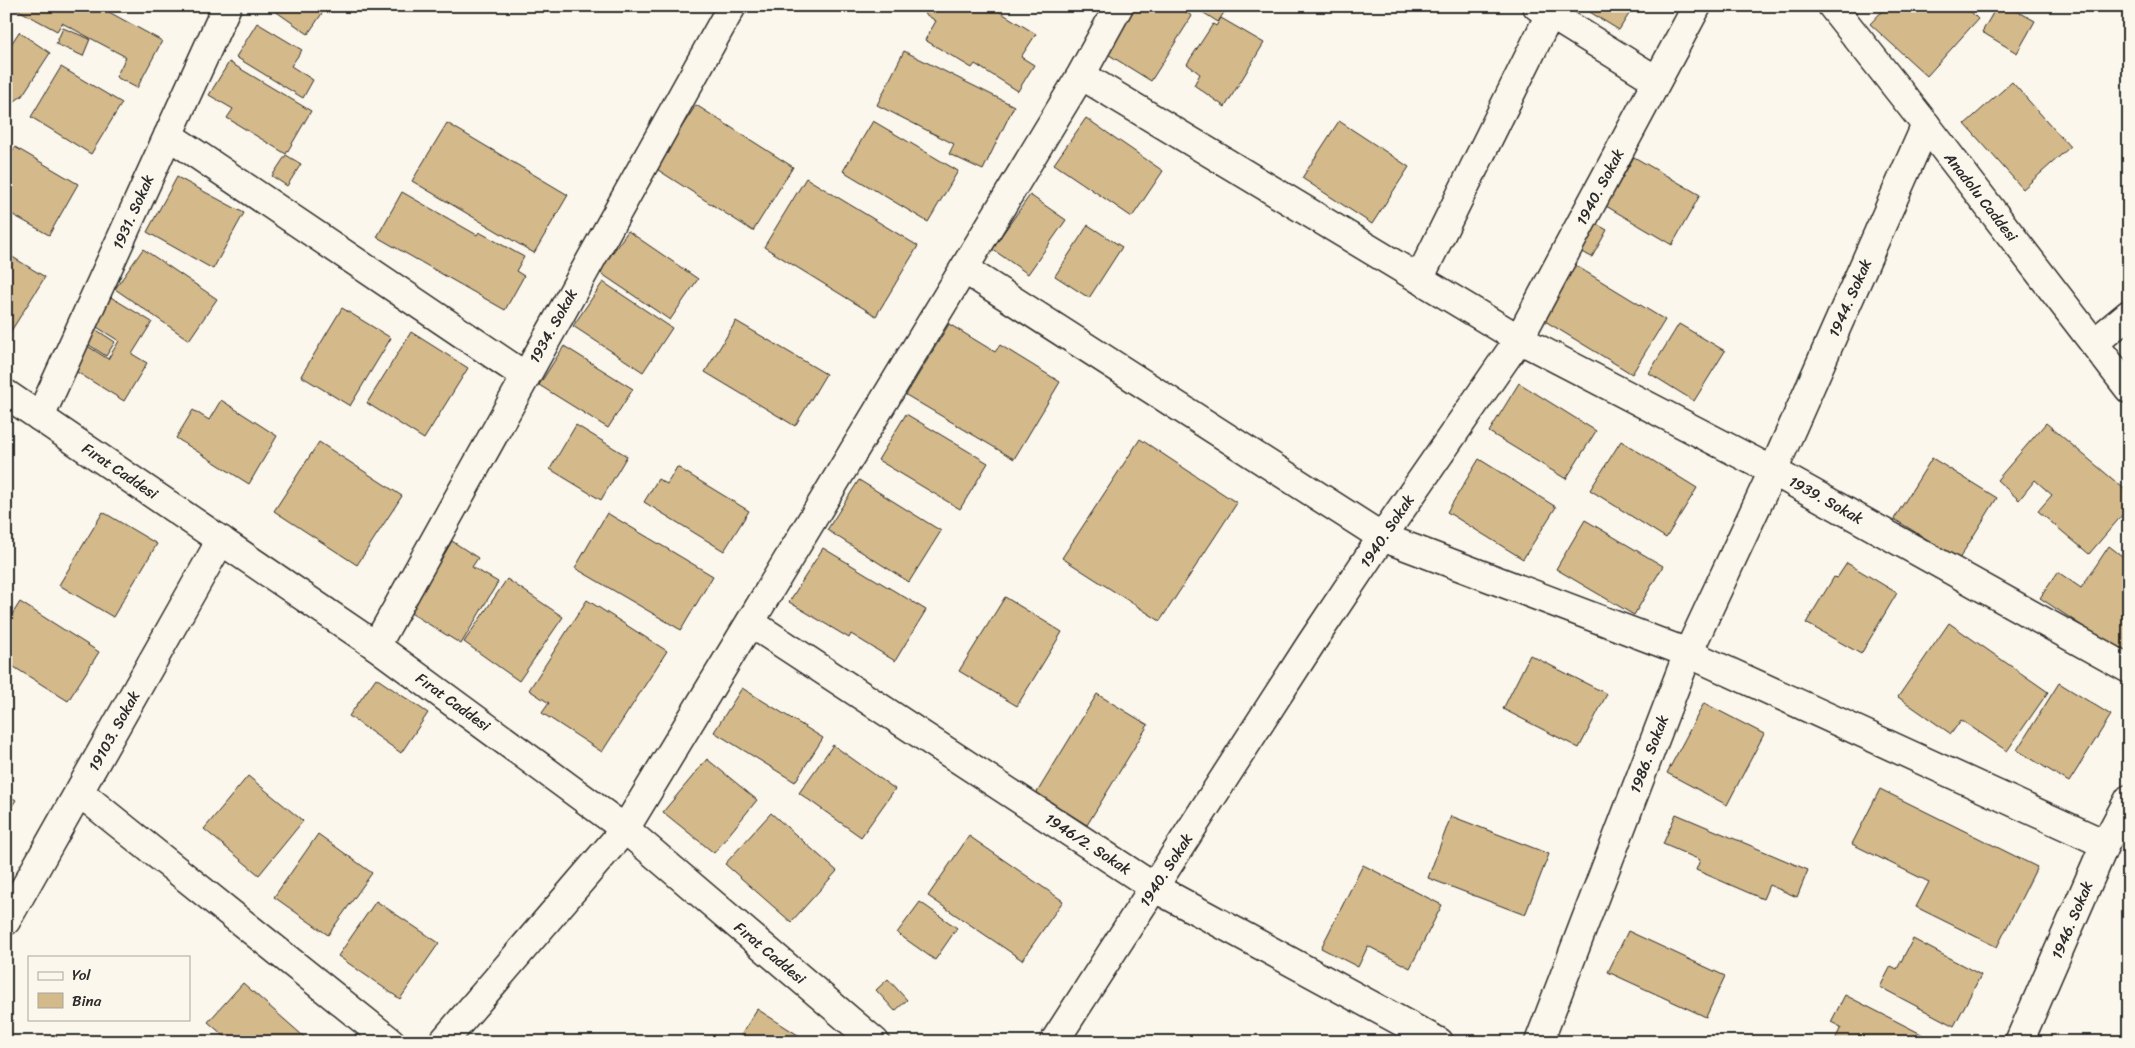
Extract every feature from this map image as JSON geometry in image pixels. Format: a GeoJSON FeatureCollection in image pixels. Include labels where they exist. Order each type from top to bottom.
{"type":"FeatureCollection","features":[{"type":"Feature","properties":{"kind":"street","name":"1931. Sokak"},"geometry":{"type":"LineString","coordinates":[[40,417],[226,6]]}},
{"type":"Feature","properties":{"kind":"street","name":"1934. Sokak"},"geometry":{"type":"LineString","coordinates":[[376,646],[732,6]]}},
{"type":"Feature","properties":{"kind":"street"},"geometry":{"type":"LineString","coordinates":[[443,1042],[625,829],[1081,75],[1120,6]]}},
{"type":"Feature","properties":{"kind":"street","name":"1940. Sokak"},"geometry":{"type":"LineString","coordinates":[[1054,1042],[1382,537],[1519,340],[1697,6]]}},
{"type":"Feature","properties":{"kind":"street","name":"Anadolu Caddesi"},"geometry":{"type":"LineString","coordinates":[[1832,6],[1926,125],[2129,390]]}},
{"type":"Feature","properties":{"kind":"street"},"geometry":{"type":"LineString","coordinates":[[1418,279],[1544,10],[1656,80]]}},
{"type":"Feature","properties":{"kind":"street","name":"1939. Sokak"},"geometry":{"type":"LineString","coordinates":[[1081,75],[1519,340],[1773,471],[2129,669]]}},
{"type":"Feature","properties":{"kind":"street","name":"1944. Sokak"},"geometry":{"type":"LineString","coordinates":[[1773,471],[1926,125]]}},
{"type":"Feature","properties":{"kind":"street"},"geometry":{"type":"LineString","coordinates":[[168,135],[525,376]]}},
{"type":"Feature","properties":{"kind":"street"},"geometry":{"type":"LineString","coordinates":[[964,269],[1382,537],[1688,652],[2105,844]]}},
{"type":"Feature","properties":{"kind":"street"},"geometry":{"type":"LineString","coordinates":[[2094,343],[2129,314]]}},
{"type":"Feature","properties":{"kind":"street","name":"Fırat Caddesi"},"geometry":{"type":"LineString","coordinates":[[6,394],[376,646],[625,829],[875,1042]]}},
{"type":"Feature","properties":{"kind":"street","name":"1986. Sokak"},"geometry":{"type":"LineString","coordinates":[[1538,1042],[1688,652],[1773,471]]}},
{"type":"Feature","properties":{"kind":"street","name":"19103. Sokak"},"geometry":{"type":"LineString","coordinates":[[6,921],[220,540]]}},
{"type":"Feature","properties":{"kind":"street","name":"1946/2. Sokak"},"geometry":{"type":"LineString","coordinates":[[751,623],[1155,888],[1439,1042]]}},
{"type":"Feature","properties":{"kind":"street"},"geometry":{"type":"LineString","coordinates":[[79,792],[391,1042]]}},
{"type":"Feature","properties":{"kind":"street","name":"1946. Sokak"},"geometry":{"type":"LineString","coordinates":[[2020,1042],[2105,844],[2129,799]]}},
{"type":"Feature","properties":{"kind":"building"},"geometry":{"type":"Polygon","coordinates":[[[11,6],[98,6],[162,41],[137,88],[116,77],[126,57],[62,23],[57,31],[11,6]]]}},
{"type":"Feature","properties":{"kind":"building"},"geometry":{"type":"Polygon","coordinates":[[[268,6],[327,6],[308,34],[268,6]]]}},
{"type":"Feature","properties":{"kind":"building"},"geometry":{"type":"Polygon","coordinates":[[[930,6],[990,6],[1036,34],[1021,57],[1034,65],[1018,91],[975,64],[972,68],[925,40],[936,21],[925,14],[930,6]]]}},
{"type":"Feature","properties":{"kind":"building"},"geometry":{"type":"Polygon","coordinates":[[[1135,6],[1177,6],[1192,16],[1151,81],[1106,53],[1135,6]]]}},
{"type":"Feature","properties":{"kind":"building"},"geometry":{"type":"Polygon","coordinates":[[[1193,6],[1228,6],[1218,22],[1193,6]]]}},
{"type":"Feature","properties":{"kind":"building"},"geometry":{"type":"Polygon","coordinates":[[[1580,6],[1634,6],[1619,30],[1580,6]]]}},
{"type":"Feature","properties":{"kind":"building"},"geometry":{"type":"Polygon","coordinates":[[[1887,6],[1965,6],[1978,19],[1927,76],[1870,24],[1887,6]]]}},
{"type":"Feature","properties":{"kind":"building"},"geometry":{"type":"Polygon","coordinates":[[[1997,6],[2008,6],[2035,21],[2017,53],[1982,32],[1997,6]]]}},
{"type":"Feature","properties":{"kind":"building"},"geometry":{"type":"Polygon","coordinates":[[[1221,18],[1264,43],[1225,107],[1194,85],[1200,74],[1187,64],[1213,24],[1216,26],[1221,18]]]}},
{"type":"Feature","properties":{"kind":"building"},"geometry":{"type":"Polygon","coordinates":[[[257,23],[302,50],[291,66],[313,80],[303,98],[236,57],[257,23]]]}},
{"type":"Feature","properties":{"kind":"building"},"geometry":{"type":"Polygon","coordinates":[[[63,28],[90,39],[83,56],[56,44],[63,28]]]}},
{"type":"Feature","properties":{"kind":"building"},"geometry":{"type":"Polygon","coordinates":[[[19,32],[50,53],[22,96],[6,107],[6,52],[19,32]]]}},
{"type":"Feature","properties":{"kind":"building"},"geometry":{"type":"Polygon","coordinates":[[[904,51],[1014,106],[983,170],[949,154],[954,144],[877,105],[904,51]]]}},
{"type":"Feature","properties":{"kind":"building"},"geometry":{"type":"Polygon","coordinates":[[[229,62],[311,111],[286,154],[227,118],[233,109],[209,95],[229,62]]]}},
{"type":"Feature","properties":{"kind":"building"},"geometry":{"type":"Polygon","coordinates":[[[61,67],[122,103],[91,154],[31,117],[61,67]]]}},
{"type":"Feature","properties":{"kind":"building"},"geometry":{"type":"Polygon","coordinates":[[[2012,82],[2070,147],[2023,189],[1965,124],[2012,82]]]}},
{"type":"Feature","properties":{"kind":"building"},"geometry":{"type":"Polygon","coordinates":[[[696,105],[793,167],[753,231],[655,168],[696,105]]]}},
{"type":"Feature","properties":{"kind":"building"},"geometry":{"type":"Polygon","coordinates":[[[1086,118],[1163,171],[1132,217],[1054,164],[1086,118]]]}},
{"type":"Feature","properties":{"kind":"building"},"geometry":{"type":"Polygon","coordinates":[[[873,121],[958,171],[928,222],[843,171],[873,121]]]}},
{"type":"Feature","properties":{"kind":"building"},"geometry":{"type":"Polygon","coordinates":[[[1339,121],[1409,167],[1372,224],[1302,178],[1339,121]]]}},
{"type":"Feature","properties":{"kind":"building"},"geometry":{"type":"Polygon","coordinates":[[[447,123],[568,195],[534,253],[412,181],[447,123]]]}},
{"type":"Feature","properties":{"kind":"building"},"geometry":{"type":"Polygon","coordinates":[[[15,147],[78,184],[49,235],[6,211],[6,162],[15,147]]]}},
{"type":"Feature","properties":{"kind":"building"},"geometry":{"type":"Polygon","coordinates":[[[286,155],[301,164],[287,186],[272,176],[286,155]]]}},
{"type":"Feature","properties":{"kind":"building"},"geometry":{"type":"Polygon","coordinates":[[[1634,157],[1700,195],[1672,245],[1606,206],[1634,157]]]}},
{"type":"Feature","properties":{"kind":"building"},"geometry":{"type":"Polygon","coordinates":[[[177,177],[244,213],[213,269],[147,232],[177,177]]]}},
{"type":"Feature","properties":{"kind":"building"},"geometry":{"type":"Polygon","coordinates":[[[806,178],[918,246],[876,316],[764,247],[806,178]]]}},
{"type":"Feature","properties":{"kind":"building"},"geometry":{"type":"Polygon","coordinates":[[[402,192],[477,235],[479,232],[524,257],[516,271],[524,276],[505,310],[377,237],[402,192]]]}},
{"type":"Feature","properties":{"kind":"building"},"geometry":{"type":"Polygon","coordinates":[[[1030,195],[1066,220],[1028,274],[992,249],[1030,195]]]}},
{"type":"Feature","properties":{"kind":"building"},"geometry":{"type":"Polygon","coordinates":[[[1591,221],[1607,230],[1592,257],[1575,249],[1591,221]]]}},
{"type":"Feature","properties":{"kind":"building"},"geometry":{"type":"Polygon","coordinates":[[[1088,225],[1122,247],[1089,298],[1055,276],[1088,225]]]}},
{"type":"Feature","properties":{"kind":"building"},"geometry":{"type":"Polygon","coordinates":[[[628,231],[698,279],[670,320],[599,272],[628,231]]]}},
{"type":"Feature","properties":{"kind":"building"},"geometry":{"type":"Polygon","coordinates":[[[143,249],[217,299],[189,340],[115,289],[143,249]]]}},
{"type":"Feature","properties":{"kind":"building"},"geometry":{"type":"Polygon","coordinates":[[[6,253],[45,277],[6,339],[6,253]]]}},
{"type":"Feature","properties":{"kind":"building"},"geometry":{"type":"Polygon","coordinates":[[[1573,264],[1665,320],[1632,374],[1540,318],[1573,264]]]}},
{"type":"Feature","properties":{"kind":"building"},"geometry":{"type":"Polygon","coordinates":[[[603,282],[672,328],[643,372],[573,326],[603,282]]]}},
{"type":"Feature","properties":{"kind":"building"},"geometry":{"type":"Polygon","coordinates":[[[109,296],[152,322],[132,354],[147,363],[124,401],[67,366],[81,342],[108,359],[119,341],[92,324],[109,296]]]}},
{"type":"Feature","properties":{"kind":"building"},"geometry":{"type":"Polygon","coordinates":[[[342,308],[391,338],[350,406],[301,376],[342,308]]]}},
{"type":"Feature","properties":{"kind":"building"},"geometry":{"type":"Polygon","coordinates":[[[736,321],[826,374],[795,426],[705,372],[736,321]]]}},
{"type":"Feature","properties":{"kind":"building"},"geometry":{"type":"Polygon","coordinates":[[[949,324],[995,352],[1000,345],[1060,382],[1014,459],[906,395],[949,324]]]}},
{"type":"Feature","properties":{"kind":"building"},"geometry":{"type":"Polygon","coordinates":[[[1679,324],[1725,351],[1694,401],[1649,373],[1679,324]]]}},
{"type":"Feature","properties":{"kind":"building"},"geometry":{"type":"Polygon","coordinates":[[[92,327],[115,342],[106,356],[83,341],[92,327]]]}},
{"type":"Feature","properties":{"kind":"building"},"geometry":{"type":"Polygon","coordinates":[[[411,332],[468,368],[424,439],[367,403],[411,332]]]}},
{"type":"Feature","properties":{"kind":"building"},"geometry":{"type":"Polygon","coordinates":[[[564,346],[633,389],[608,428],[539,385],[564,346]]]}},
{"type":"Feature","properties":{"kind":"building"},"geometry":{"type":"Polygon","coordinates":[[[1519,383],[1596,431],[1566,479],[1489,432],[1519,383]]]}},
{"type":"Feature","properties":{"kind":"building"},"geometry":{"type":"Polygon","coordinates":[[[221,400],[277,436],[249,484],[176,438],[193,410],[209,420],[221,400]]]}},
{"type":"Feature","properties":{"kind":"building"},"geometry":{"type":"Polygon","coordinates":[[[906,414],[988,463],[960,509],[878,460],[906,414]]]}},
{"type":"Feature","properties":{"kind":"building"},"geometry":{"type":"Polygon","coordinates":[[[2046,423],[2129,493],[2129,507],[2089,554],[2038,511],[2052,495],[2035,480],[2019,500],[1997,480],[2046,423]]]}},
{"type":"Feature","properties":{"kind":"building"},"geometry":{"type":"Polygon","coordinates":[[[576,425],[627,456],[601,500],[550,469],[576,425]]]}},
{"type":"Feature","properties":{"kind":"building"},"geometry":{"type":"Polygon","coordinates":[[[1140,439],[1237,503],[1160,621],[1062,558],[1140,439]]]}},
{"type":"Feature","properties":{"kind":"building"},"geometry":{"type":"Polygon","coordinates":[[[1621,441],[1697,488],[1666,538],[1590,490],[1621,441]]]}},
{"type":"Feature","properties":{"kind":"building"},"geometry":{"type":"Polygon","coordinates":[[[319,442],[402,496],[357,565],[274,511],[319,442]]]}},
{"type":"Feature","properties":{"kind":"building"},"geometry":{"type":"Polygon","coordinates":[[[1932,458],[1997,498],[1959,559],[1894,519],[1932,458]]]}},
{"type":"Feature","properties":{"kind":"building"},"geometry":{"type":"Polygon","coordinates":[[[1479,459],[1556,507],[1523,559],[1447,512],[1479,459]]]}},
{"type":"Feature","properties":{"kind":"building"},"geometry":{"type":"Polygon","coordinates":[[[677,467],[749,511],[724,551],[644,502],[658,479],[667,484],[677,467]]]}},
{"type":"Feature","properties":{"kind":"building"},"geometry":{"type":"Polygon","coordinates":[[[859,480],[941,531],[909,582],[827,530],[859,480]]]}},
{"type":"Feature","properties":{"kind":"building"},"geometry":{"type":"Polygon","coordinates":[[[103,512],[157,544],[113,617],[59,585],[103,512]]]}},
{"type":"Feature","properties":{"kind":"building"},"geometry":{"type":"Polygon","coordinates":[[[607,513],[713,576],[681,630],[575,568],[607,513]]]}},
{"type":"Feature","properties":{"kind":"building"},"geometry":{"type":"Polygon","coordinates":[[[1585,520],[1663,566],[1634,615],[1556,569],[1585,520]]]}},
{"type":"Feature","properties":{"kind":"building"},"geometry":{"type":"Polygon","coordinates":[[[452,541],[478,558],[472,567],[498,582],[461,644],[409,612],[452,541]]]}},
{"type":"Feature","properties":{"kind":"building"},"geometry":{"type":"Polygon","coordinates":[[[2109,546],[2122,556],[2129,546],[2129,657],[2040,598],[2058,572],[2081,588],[2109,546]]]}},
{"type":"Feature","properties":{"kind":"building"},"geometry":{"type":"Polygon","coordinates":[[[823,548],[926,610],[895,661],[851,634],[849,638],[789,602],[823,548]]]}},
{"type":"Feature","properties":{"kind":"building"},"geometry":{"type":"Polygon","coordinates":[[[1847,563],[1897,593],[1861,654],[1806,623],[1834,577],[1837,578],[1847,563]]]}},
{"type":"Feature","properties":{"kind":"building"},"geometry":{"type":"Polygon","coordinates":[[[507,579],[563,617],[519,681],[464,642],[507,579]]]}},
{"type":"Feature","properties":{"kind":"building"},"geometry":{"type":"Polygon","coordinates":[[[1005,597],[1062,632],[1017,706],[959,671],[1005,597]]]}},
{"type":"Feature","properties":{"kind":"building"},"geometry":{"type":"Polygon","coordinates":[[[587,600],[667,651],[602,752],[542,713],[549,703],[529,690],[587,600]]]}},
{"type":"Feature","properties":{"kind":"building"},"geometry":{"type":"Polygon","coordinates":[[[20,602],[99,652],[68,701],[6,662],[6,624],[20,602]]]}},
{"type":"Feature","properties":{"kind":"building"},"geometry":{"type":"Polygon","coordinates":[[[1949,623],[2048,692],[2007,751],[1961,720],[1951,734],[1898,697],[1949,623]]]}},
{"type":"Feature","properties":{"kind":"building"},"geometry":{"type":"Polygon","coordinates":[[[1530,655],[1607,694],[1579,748],[1503,709],[1530,655]]]}},
{"type":"Feature","properties":{"kind":"building"},"geometry":{"type":"Polygon","coordinates":[[[376,678],[428,713],[401,753],[349,716],[376,678]]]}},
{"type":"Feature","properties":{"kind":"building"},"geometry":{"type":"Polygon","coordinates":[[[2059,683],[2111,715],[2069,782],[2017,750],[2059,683]]]}},
{"type":"Feature","properties":{"kind":"building"},"geometry":{"type":"Polygon","coordinates":[[[742,688],[823,738],[795,782],[714,732],[742,688]]]}},
{"type":"Feature","properties":{"kind":"building"},"geometry":{"type":"Polygon","coordinates":[[[1097,694],[1148,725],[1087,825],[1036,794],[1097,694]]]}},
{"type":"Feature","properties":{"kind":"building"},"geometry":{"type":"Polygon","coordinates":[[[1704,703],[1764,734],[1727,805],[1667,773],[1704,703]]]}},
{"type":"Feature","properties":{"kind":"building"},"geometry":{"type":"Polygon","coordinates":[[[833,745],[895,789],[861,837],[799,793],[833,745]]]}},
{"type":"Feature","properties":{"kind":"building"},"geometry":{"type":"Polygon","coordinates":[[[707,759],[757,800],[714,853],[663,812],[707,759]]]}},
{"type":"Feature","properties":{"kind":"building"},"geometry":{"type":"Polygon","coordinates":[[[248,776],[303,821],[259,875],[204,829],[248,776]]]}},
{"type":"Feature","properties":{"kind":"building"},"geometry":{"type":"Polygon","coordinates":[[[1880,789],[2037,867],[1997,947],[1916,907],[1929,882],[1852,844],[1880,789]]]}},
{"type":"Feature","properties":{"kind":"building"},"geometry":{"type":"Polygon","coordinates":[[[6,794],[16,800],[6,815],[6,794]]]}},
{"type":"Feature","properties":{"kind":"building"},"geometry":{"type":"Polygon","coordinates":[[[771,813],[837,871],[791,922],[725,864],[771,813]]]}},
{"type":"Feature","properties":{"kind":"building"},"geometry":{"type":"Polygon","coordinates":[[[1676,814],[1808,870],[1797,897],[1769,885],[1763,899],[1696,870],[1700,860],[1663,844],[1676,814]]]}},
{"type":"Feature","properties":{"kind":"building"},"geometry":{"type":"Polygon","coordinates":[[[1451,816],[1549,854],[1525,915],[1428,878],[1451,816]]]}},
{"type":"Feature","properties":{"kind":"building"},"geometry":{"type":"Polygon","coordinates":[[[318,834],[372,873],[328,935],[274,897],[318,834]]]}},
{"type":"Feature","properties":{"kind":"building"},"geometry":{"type":"Polygon","coordinates":[[[969,836],[1063,901],[1022,960],[928,896],[969,836]]]}},
{"type":"Feature","properties":{"kind":"building"},"geometry":{"type":"Polygon","coordinates":[[[1363,865],[1442,905],[1410,968],[1368,946],[1358,967],[1321,948],[1363,865]]]}},
{"type":"Feature","properties":{"kind":"building"},"geometry":{"type":"Polygon","coordinates":[[[376,901],[439,943],[400,999],[338,956],[376,901]]]}},
{"type":"Feature","properties":{"kind":"building"},"geometry":{"type":"Polygon","coordinates":[[[920,902],[957,928],[935,960],[897,933],[920,902]]]}},
{"type":"Feature","properties":{"kind":"building"},"geometry":{"type":"Polygon","coordinates":[[[1628,931],[1725,976],[1706,1017],[1608,972],[1628,931]]]}},
{"type":"Feature","properties":{"kind":"building"},"geometry":{"type":"Polygon","coordinates":[[[1913,939],[1981,975],[1954,1026],[1880,987],[1891,966],[1897,969],[1913,939]]]}},
{"type":"Feature","properties":{"kind":"building"},"geometry":{"type":"Polygon","coordinates":[[[888,979],[907,1000],[895,1011],[876,990],[888,979]]]}},
{"type":"Feature","properties":{"kind":"building"},"geometry":{"type":"Polygon","coordinates":[[[243,983],[310,1042],[231,1042],[208,1022],[243,983]]]}},
{"type":"Feature","properties":{"kind":"building"},"geometry":{"type":"Polygon","coordinates":[[[1845,995],[1937,1042],[1834,1042],[1841,1027],[1831,1022],[1845,995]]]}},
{"type":"Feature","properties":{"kind":"building"},"geometry":{"type":"Polygon","coordinates":[[[757,1009],[809,1042],[737,1042],[757,1009]]]}}]}
